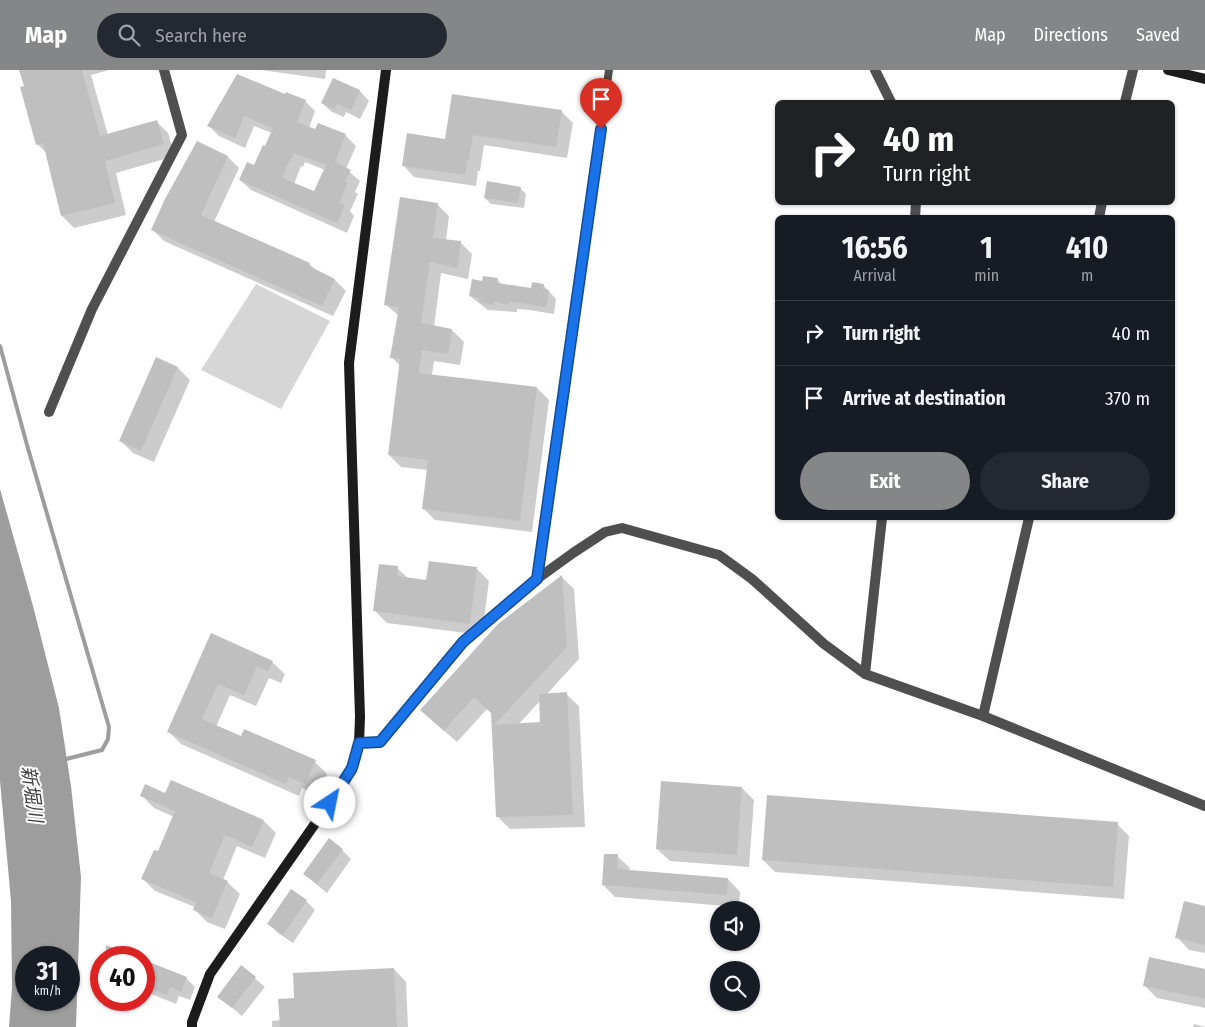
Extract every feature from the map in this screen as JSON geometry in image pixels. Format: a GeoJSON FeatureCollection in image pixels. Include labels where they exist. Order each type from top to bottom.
{"type":"FeatureCollection","features":[{"type":"Feature","properties":{"kind":"street"},"geometry":{"type":"LineString","coordinates":[[49,412],[92,309],[182,135],[164,70]]}},
{"type":"Feature","properties":{"kind":"street"},"geometry":{"type":"LineString","coordinates":[[192,1027],[192,1022],[210,974],[340,788],[352,768],[359,743],[360,717],[349,363],[386,70]]}},
{"type":"Feature","properties":{"kind":"street"},"geometry":{"type":"LineString","coordinates":[[876,70],[890,100]]}},
{"type":"Feature","properties":{"kind":"street"},"geometry":{"type":"LineString","coordinates":[[1126,100],[1133,70]]}},
{"type":"Feature","properties":{"kind":"street"},"geometry":{"type":"LineString","coordinates":[[1168,70],[1205,79]]}},
{"type":"Feature","properties":{"kind":"street"},"geometry":{"type":"LineString","coordinates":[[865,674],[882,520]]}},
{"type":"Feature","properties":{"kind":"street"},"geometry":{"type":"LineString","coordinates":[[983,716],[1029,520]]}},
{"type":"Feature","properties":{"kind":"street"},"geometry":{"type":"LineString","coordinates":[[359,743],[380,742],[463,642],[537,579],[605,532],[622,528],[719,555],[752,579],[824,644],[865,674],[983,716],[1205,806]]}},
{"type":"Feature","properties":{"kind":"lane"},"geometry":{"type":"LineString","coordinates":[[537,579],[609,70]]}},
{"type":"Feature","properties":{"kind":"shaded area"},"geometry":{"type":"Polygon","coordinates":[[[256,284],[330,321],[281,409],[201,370],[256,284]]]}},
{"type":"Feature","properties":{"kind":"water","name":"新堀川"},"geometry":{"type":"Polygon","coordinates":[[[0,489],[59,708],[71,786],[81,877],[79,946],[15,946],[15,1011],[77,1011],[76,1027],[9,1027],[12,988],[11,901],[0,781],[0,489]]]}},
{"type":"Feature","properties":{"kind":"building"},"geometry":{"type":"Polygon","coordinates":[[[19,70],[82,70],[100,136],[157,120],[164,144],[105,161],[115,203],[61,216],[43,143],[36,145],[20,87],[24,86],[19,70]]]}},
{"type":"Feature","properties":{"kind":"building"},"geometry":{"type":"Polygon","coordinates":[[[237,74],[285,94],[286,92],[306,100],[297,122],[315,129],[318,123],[346,134],[335,162],[351,170],[345,181],[348,183],[339,203],[345,205],[337,223],[239,180],[247,162],[254,165],[273,128],[244,116],[235,138],[207,126],[237,74]],[[294,153],[282,178],[314,191],[326,165],[294,153]]]}},
{"type":"Feature","properties":{"kind":"building"},"geometry":{"type":"Polygon","coordinates":[[[333,78],[360,90],[351,110],[337,104],[334,109],[321,103],[333,78]]]}},
{"type":"Feature","properties":{"kind":"building"},"geometry":{"type":"Polygon","coordinates":[[[452,94],[562,110],[556,147],[473,135],[465,175],[402,166],[407,133],[445,139],[452,94]]]}},
{"type":"Feature","properties":{"kind":"building"},"geometry":{"type":"Polygon","coordinates":[[[197,141],[228,156],[201,215],[310,263],[309,266],[335,279],[322,306],[151,230],[165,199],[197,141]]]}},
{"type":"Feature","properties":{"kind":"building"},"geometry":{"type":"Polygon","coordinates":[[[487,181],[521,187],[518,203],[484,198],[487,181]]]}},
{"type":"Feature","properties":{"kind":"building"},"geometry":{"type":"Polygon","coordinates":[[[400,197],[438,203],[433,238],[461,241],[457,268],[430,262],[421,323],[452,329],[448,354],[422,350],[419,373],[537,387],[520,521],[422,509],[428,460],[388,455],[400,359],[390,358],[399,307],[384,305],[400,197]]]}},
{"type":"Feature","properties":{"kind":"building"},"geometry":{"type":"Polygon","coordinates":[[[483,276],[498,278],[497,283],[531,288],[532,282],[544,284],[543,289],[549,290],[546,307],[509,302],[509,305],[494,302],[494,305],[479,303],[479,298],[469,296],[472,279],[482,281],[483,276]]]}},
{"type":"Feature","properties":{"kind":"building"},"geometry":{"type":"Polygon","coordinates":[[[156,357],[178,367],[141,451],[119,441],[156,357]]]}},
{"type":"Feature","properties":{"kind":"building"},"geometry":{"type":"Polygon","coordinates":[[[429,561],[477,567],[470,624],[373,611],[379,564],[398,566],[397,576],[426,580],[429,561]]]}},
{"type":"Feature","properties":{"kind":"building"},"geometry":{"type":"Polygon","coordinates":[[[562,575],[567,647],[494,725],[540,722],[539,694],[567,692],[573,815],[496,817],[491,713],[474,697],[444,731],[420,710],[498,624],[562,575]]]}},
{"type":"Feature","properties":{"kind":"building"},"geometry":{"type":"Polygon","coordinates":[[[211,633],[273,661],[268,671],[257,666],[244,695],[218,684],[202,719],[241,736],[244,729],[316,760],[305,784],[289,777],[286,784],[167,732],[211,633]]]}},
{"type":"Feature","properties":{"kind":"building"},"geometry":{"type":"Polygon","coordinates":[[[171,780],[264,820],[252,847],[225,835],[209,873],[228,881],[212,918],[193,910],[196,902],[141,879],[154,850],[158,851],[175,811],[140,796],[145,784],[165,793],[171,780]]]}},
{"type":"Feature","properties":{"kind":"building"},"geometry":{"type":"Polygon","coordinates":[[[661,781],[742,787],[737,855],[656,849],[661,781]]]}},
{"type":"Feature","properties":{"kind":"building"},"geometry":{"type":"Polygon","coordinates":[[[767,795],[1118,822],[1113,887],[762,860],[767,795]]]}},
{"type":"Feature","properties":{"kind":"building"},"geometry":{"type":"Polygon","coordinates":[[[329,838],[343,849],[317,884],[303,874],[329,838]]]}},
{"type":"Feature","properties":{"kind":"building"},"geometry":{"type":"Polygon","coordinates":[[[604,854],[618,854],[617,869],[728,878],[727,895],[602,885],[604,854]]]}},
{"type":"Feature","properties":{"kind":"building"},"geometry":{"type":"Polygon","coordinates":[[[291,889],[307,900],[283,935],[267,924],[291,889]]]}},
{"type":"Feature","properties":{"kind":"building"},"geometry":{"type":"Polygon","coordinates":[[[1184,901],[1205,906],[1205,945],[1175,938],[1184,901]]]}},
{"type":"Feature","properties":{"kind":"building"},"geometry":{"type":"Polygon","coordinates":[[[1149,957],[1205,969],[1205,999],[1143,986],[1149,957]]]}},
{"type":"Feature","properties":{"kind":"building"},"geometry":{"type":"Polygon","coordinates":[[[155,964],[187,977],[181,992],[170,987],[167,995],[155,990],[155,964]]]}},
{"type":"Feature","properties":{"kind":"building"},"geometry":{"type":"Polygon","coordinates":[[[241,965],[256,977],[232,1008],[217,997],[241,965]]]}},
{"type":"Feature","properties":{"kind":"building"},"geometry":{"type":"Polygon","coordinates":[[[394,968],[397,1027],[280,1027],[278,999],[294,998],[293,973],[394,968]]]}},
{"type":"Feature","properties":{"kind":"waterway"},"geometry":{"type":"LineString","coordinates":[[0,346],[109,727],[108,739],[102,750],[62,760]]}},
{"type":"Feature","properties":{"kind":"route"},"geometry":{"type":"LineString","coordinates":[[330,803],[352,768],[359,743],[380,742],[463,642],[537,579],[601,129]]}}]}
